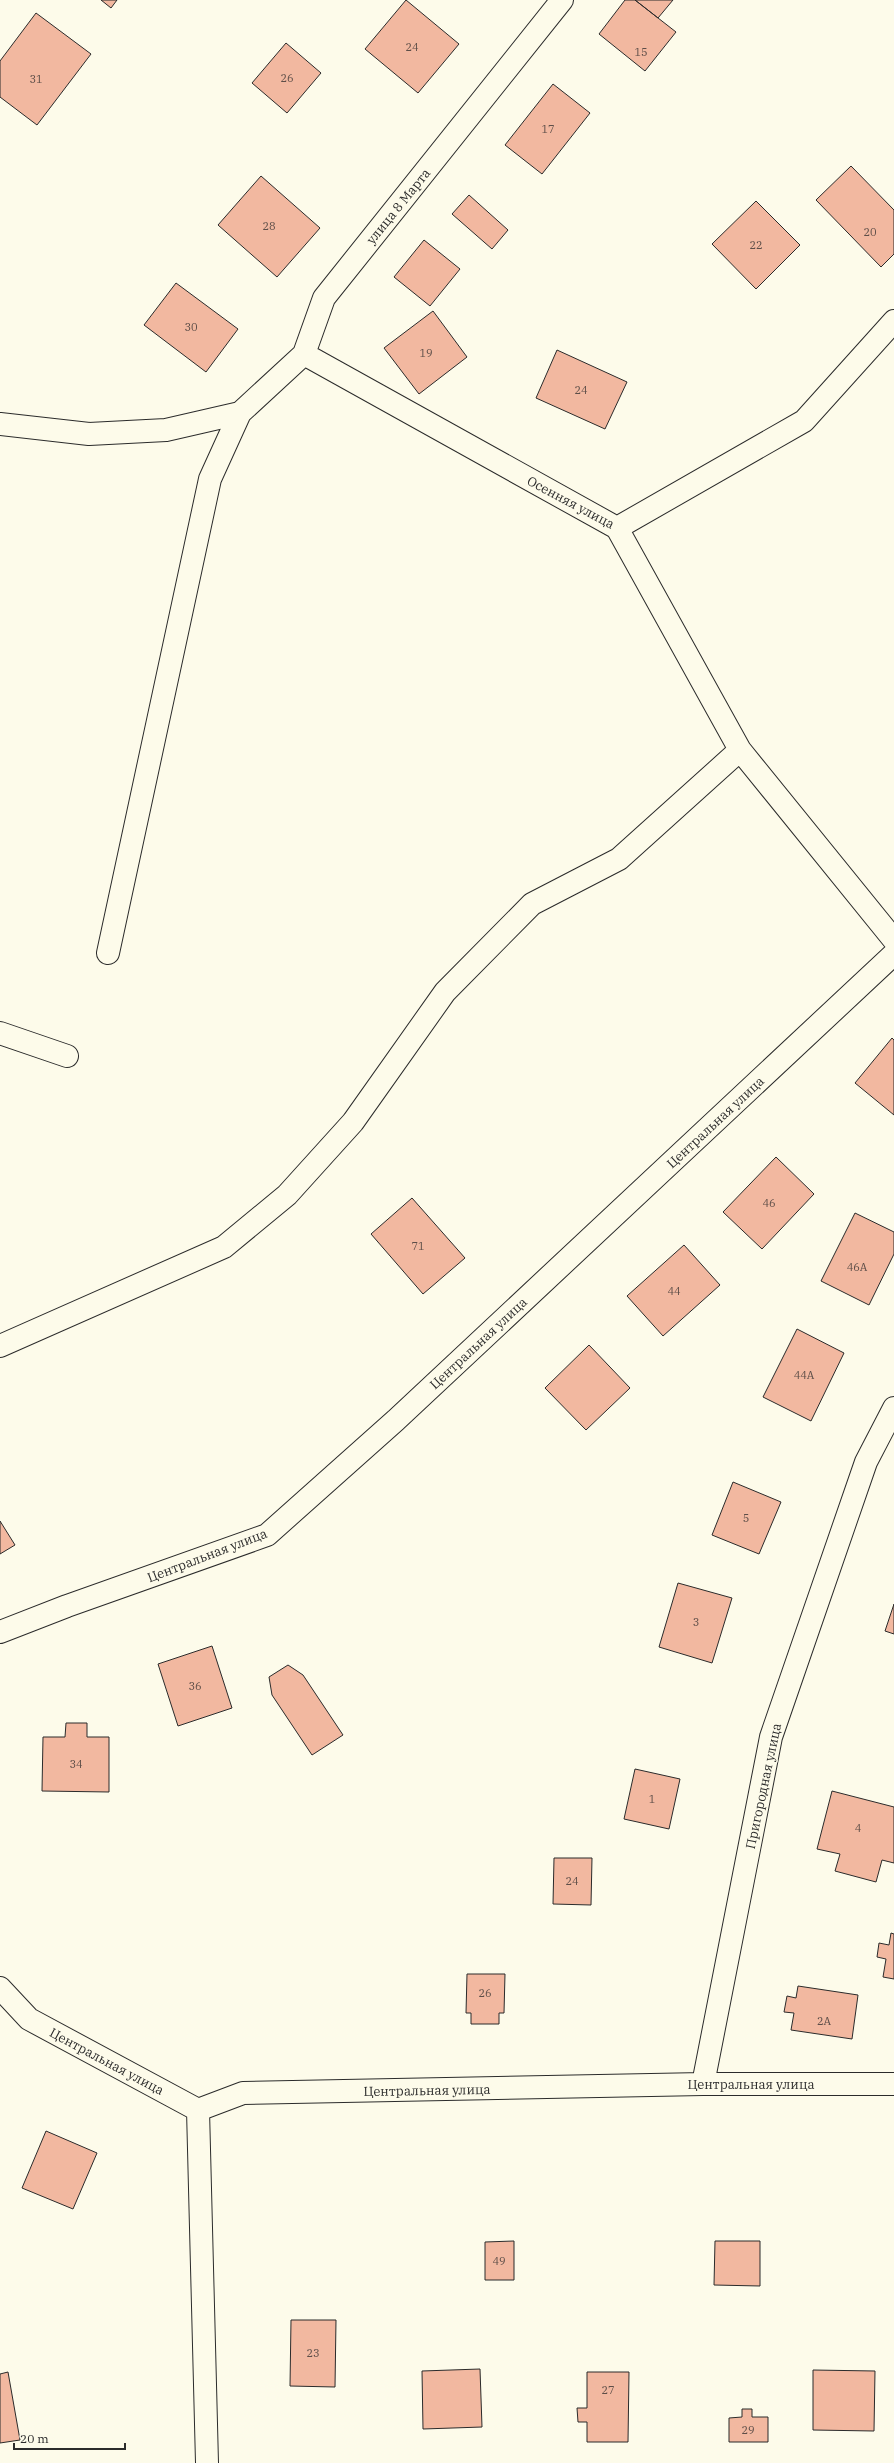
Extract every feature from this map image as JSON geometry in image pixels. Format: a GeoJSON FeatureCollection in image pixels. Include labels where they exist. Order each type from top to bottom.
{"type":"FeatureCollection","features":[{"type":"Feature","properties":{"kind":"street","name":"улица 8 Марта"},"geometry":{"type":"LineString","coordinates":[[240,412],[304,354],[324,298],[562,0]]}},
{"type":"Feature","properties":{"kind":"street","name":"Осенняя улица"},"geometry":{"type":"LineString","coordinates":[[304,354],[617,528],[804,421],[894,321]]}},
{"type":"Feature","properties":{"kind":"street"},"geometry":{"type":"LineString","coordinates":[[0,424],[89,434],[166,430],[240,412]]}},
{"type":"Feature","properties":{"kind":"street"},"geometry":{"type":"LineString","coordinates":[[108,953],[210,479],[240,412]]}},
{"type":"Feature","properties":{"kind":"street"},"geometry":{"type":"LineString","coordinates":[[617,528],[740,750],[894,940]]}},
{"type":"Feature","properties":{"kind":"street"},"geometry":{"type":"LineString","coordinates":[[0,1346],[224,1247],[287,1195],[353,1122],[445,992],[532,904],[619,859],[740,750]]}},
{"type":"Feature","properties":{"kind":"street","name":"Центральная улица"},"geometry":{"type":"LineString","coordinates":[[0,1632],[267,1535],[396,1420],[894,954]]}},
{"type":"Feature","properties":{"kind":"street"},"geometry":{"type":"LineString","coordinates":[[0,1033],[67,1056]]}},
{"type":"Feature","properties":{"kind":"street","name":"Пригородная улица"},"geometry":{"type":"LineString","coordinates":[[703,2084],[771,1736],[866,1462],[894,1408]]}},
{"type":"Feature","properties":{"kind":"street","name":"Центральная улица"},"geometry":{"type":"LineString","coordinates":[[0,1988],[29,2019],[198,2110],[243,2094],[703,2084],[894,2084]]}},
{"type":"Feature","properties":{"kind":"street"},"geometry":{"type":"LineString","coordinates":[[198,2110],[207,2463]]}},
{"type":"Feature","properties":{"kind":"building"},"geometry":{"type":"Polygon","coordinates":[[[101,0],[117,0],[111,8],[101,0]]]}},
{"type":"Feature","properties":{"kind":"building"},"geometry":{"type":"Polygon","coordinates":[[[406,0],[459,44],[418,93],[365,49],[406,0]]]}},
{"type":"Feature","properties":{"kind":"building"},"geometry":{"type":"Polygon","coordinates":[[[625,0],[635,0],[676,32],[645,71],[599,34],[625,0]]]}},
{"type":"Feature","properties":{"kind":"building"},"geometry":{"type":"Polygon","coordinates":[[[635,0],[673,0],[658,18],[635,0]]]}},
{"type":"Feature","properties":{"kind":"building"},"geometry":{"type":"Polygon","coordinates":[[[36,13],[91,54],[37,125],[0,97],[0,61],[36,13]]]}},
{"type":"Feature","properties":{"kind":"building"},"geometry":{"type":"Polygon","coordinates":[[[286,43],[321,73],[287,113],[252,83],[286,43]]]}},
{"type":"Feature","properties":{"kind":"building"},"geometry":{"type":"Polygon","coordinates":[[[553,84],[590,113],[542,174],[505,145],[553,84]]]}},
{"type":"Feature","properties":{"kind":"building"},"geometry":{"type":"Polygon","coordinates":[[[851,166],[894,210],[894,254],[881,267],[816,200],[851,166]]]}},
{"type":"Feature","properties":{"kind":"building"},"geometry":{"type":"Polygon","coordinates":[[[261,176],[320,228],[277,277],[218,225],[261,176]]]}},
{"type":"Feature","properties":{"kind":"building"},"geometry":{"type":"Polygon","coordinates":[[[469,195],[508,230],[492,249],[452,214],[469,195]]]}},
{"type":"Feature","properties":{"kind":"building"},"geometry":{"type":"Polygon","coordinates":[[[756,201],[800,245],[756,289],[712,244],[756,201]]]}},
{"type":"Feature","properties":{"kind":"building"},"geometry":{"type":"Polygon","coordinates":[[[424,240],[460,269],[430,306],[394,277],[424,240]]]}},
{"type":"Feature","properties":{"kind":"building"},"geometry":{"type":"Polygon","coordinates":[[[176,283],[238,329],[206,372],[144,325],[176,283]]]}},
{"type":"Feature","properties":{"kind":"building"},"geometry":{"type":"Polygon","coordinates":[[[433,311],[467,357],[419,394],[384,348],[433,311]]]}},
{"type":"Feature","properties":{"kind":"building"},"geometry":{"type":"Polygon","coordinates":[[[557,350],[627,382],[605,429],[536,398],[557,350]]]}},
{"type":"Feature","properties":{"kind":"building"},"geometry":{"type":"Polygon","coordinates":[[[892,1038],[894,1040],[894,1115],[855,1083],[892,1038]]]}},
{"type":"Feature","properties":{"kind":"building"},"geometry":{"type":"Polygon","coordinates":[[[776,1157],[814,1194],[762,1249],[723,1212],[776,1157]]]}},
{"type":"Feature","properties":{"kind":"building"},"geometry":{"type":"Polygon","coordinates":[[[412,1198],[465,1258],[423,1294],[371,1234],[412,1198]]]}},
{"type":"Feature","properties":{"kind":"building"},"geometry":{"type":"Polygon","coordinates":[[[855,1213],[894,1232],[894,1254],[869,1305],[821,1281],[855,1213]]]}},
{"type":"Feature","properties":{"kind":"building"},"geometry":{"type":"Polygon","coordinates":[[[684,1245],[720,1285],[663,1336],[627,1296],[684,1245]]]}},
{"type":"Feature","properties":{"kind":"building"},"geometry":{"type":"Polygon","coordinates":[[[797,1329],[844,1353],[811,1421],[763,1397],[797,1329]]]}},
{"type":"Feature","properties":{"kind":"building"},"geometry":{"type":"Polygon","coordinates":[[[589,1345],[630,1388],[586,1430],[545,1388],[589,1345]]]}},
{"type":"Feature","properties":{"kind":"building"},"geometry":{"type":"Polygon","coordinates":[[[733,1482],[781,1502],[759,1554],[712,1535],[733,1482]]]}},
{"type":"Feature","properties":{"kind":"building"},"geometry":{"type":"Polygon","coordinates":[[[0,1521],[15,1545],[0,1554],[0,1521]]]}},
{"type":"Feature","properties":{"kind":"building"},"geometry":{"type":"Polygon","coordinates":[[[678,1583],[732,1598],[712,1663],[659,1647],[678,1583]]]}},
{"type":"Feature","properties":{"kind":"building"},"geometry":{"type":"Polygon","coordinates":[[[894,1604],[894,1634],[885,1631],[894,1604]]]}},
{"type":"Feature","properties":{"kind":"building"},"geometry":{"type":"Polygon","coordinates":[[[212,1646],[232,1708],[178,1726],[158,1664],[212,1646]]]}},
{"type":"Feature","properties":{"kind":"building"},"geometry":{"type":"Polygon","coordinates":[[[288,1665],[303,1675],[343,1735],[312,1755],[272,1695],[269,1677],[288,1665]]]}},
{"type":"Feature","properties":{"kind":"building"},"geometry":{"type":"Polygon","coordinates":[[[66,1723],[87,1723],[87,1737],[109,1737],[109,1792],[42,1791],[43,1737],[65,1737],[66,1723]]]}},
{"type":"Feature","properties":{"kind":"building"},"geometry":{"type":"Polygon","coordinates":[[[635,1769],[680,1779],[669,1829],[624,1819],[635,1769]]]}},
{"type":"Feature","properties":{"kind":"building"},"geometry":{"type":"Polygon","coordinates":[[[832,1791],[894,1807],[894,1863],[882,1860],[876,1882],[835,1871],[840,1854],[817,1849],[832,1791]]]}},
{"type":"Feature","properties":{"kind":"building"},"geometry":{"type":"Polygon","coordinates":[[[554,1858],[592,1858],[591,1905],[553,1904],[554,1858]]]}},
{"type":"Feature","properties":{"kind":"building"},"geometry":{"type":"Polygon","coordinates":[[[891,1933],[894,1934],[894,1979],[883,1977],[886,1959],[877,1957],[879,1943],[889,1945],[891,1933]]]}},
{"type":"Feature","properties":{"kind":"building"},"geometry":{"type":"Polygon","coordinates":[[[467,1974],[505,1974],[504,2013],[499,2013],[499,2024],[471,2024],[471,2013],[466,2013],[467,1974]]]}},
{"type":"Feature","properties":{"kind":"building"},"geometry":{"type":"Polygon","coordinates":[[[798,1986],[858,1995],[852,2039],[791,2030],[794,2013],[784,2012],[787,1996],[796,1998],[798,1986]]]}},
{"type":"Feature","properties":{"kind":"building"},"geometry":{"type":"Polygon","coordinates":[[[46,2131],[97,2153],[73,2209],[22,2188],[46,2131]]]}},
{"type":"Feature","properties":{"kind":"building"},"geometry":{"type":"Polygon","coordinates":[[[514,2241],[514,2280],[485,2280],[485,2242],[514,2241]]]}},
{"type":"Feature","properties":{"kind":"building"},"geometry":{"type":"Polygon","coordinates":[[[715,2241],[760,2241],[760,2286],[714,2285],[715,2241]]]}},
{"type":"Feature","properties":{"kind":"building"},"geometry":{"type":"Polygon","coordinates":[[[291,2320],[336,2320],[335,2387],[290,2386],[291,2320]]]}},
{"type":"Feature","properties":{"kind":"building"},"geometry":{"type":"Polygon","coordinates":[[[480,2369],[482,2427],[423,2429],[422,2371],[480,2369]]]}},
{"type":"Feature","properties":{"kind":"building"},"geometry":{"type":"Polygon","coordinates":[[[813,2370],[875,2371],[874,2431],[813,2430],[813,2370]]]}},
{"type":"Feature","properties":{"kind":"building"},"geometry":{"type":"Polygon","coordinates":[[[8,2372],[20,2440],[0,2443],[0,2374],[8,2372]]]}},
{"type":"Feature","properties":{"kind":"building"},"geometry":{"type":"Polygon","coordinates":[[[587,2372],[629,2372],[628,2442],[587,2442],[587,2422],[578,2422],[577,2408],[587,2408],[587,2372]]]}},
{"type":"Feature","properties":{"kind":"building"},"geometry":{"type":"Polygon","coordinates":[[[742,2409],[752,2409],[752,2417],[768,2417],[768,2442],[729,2442],[729,2418],[742,2417],[742,2409]]]}}]}
